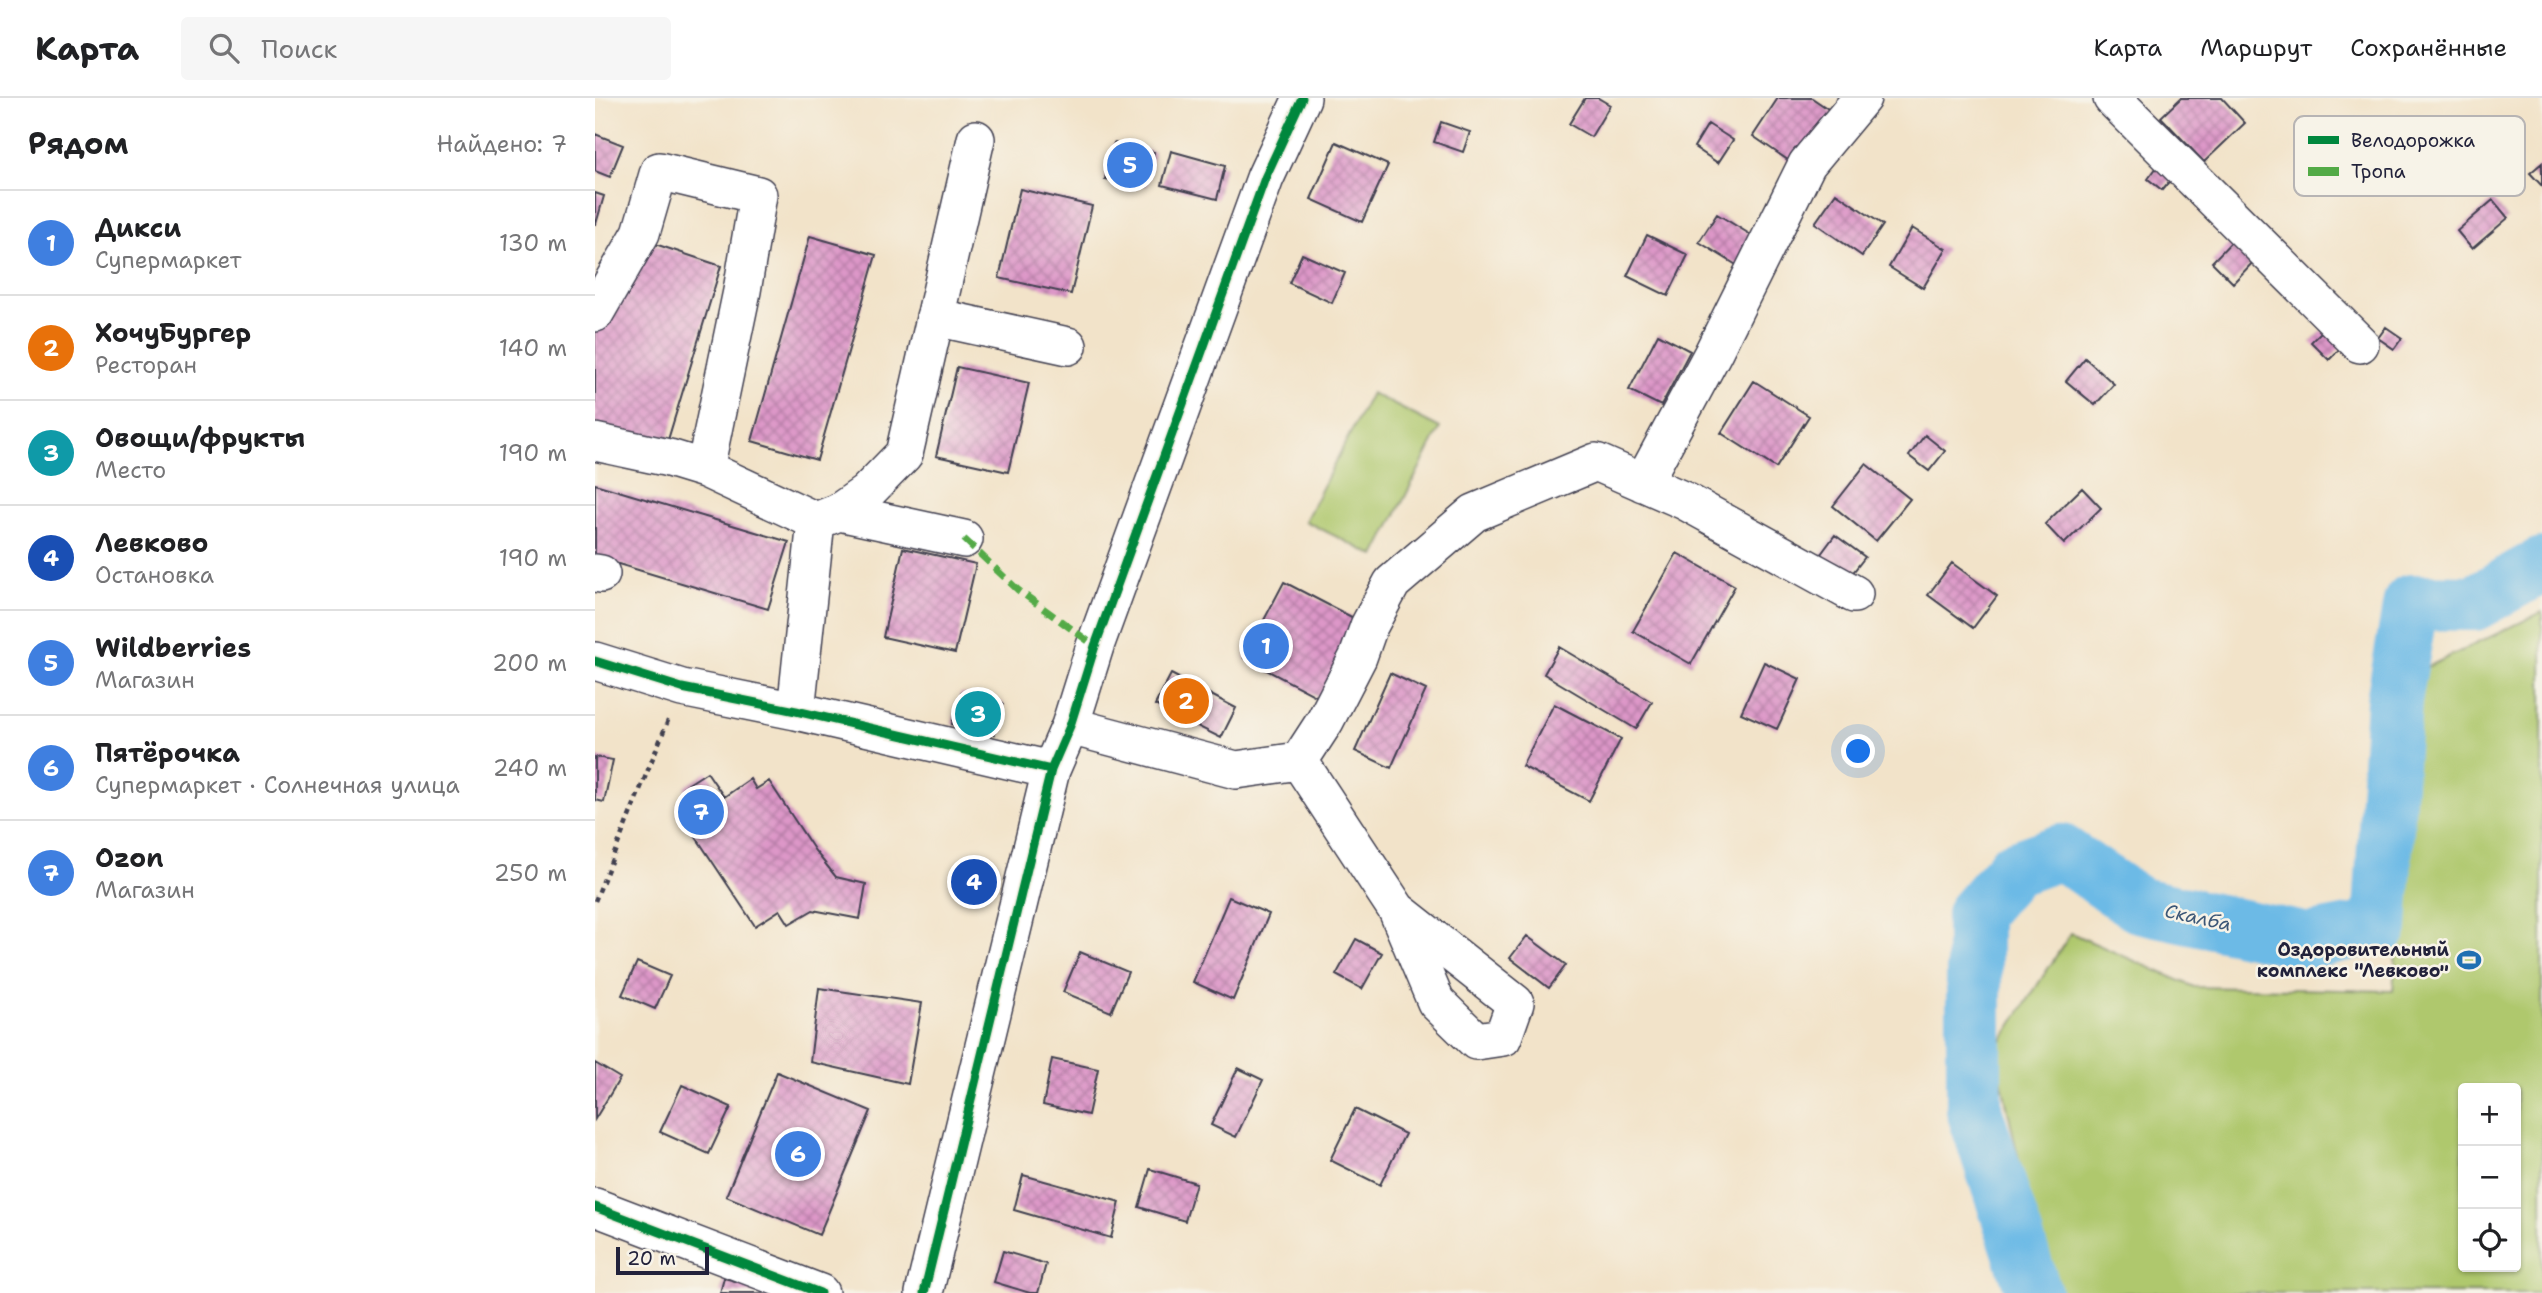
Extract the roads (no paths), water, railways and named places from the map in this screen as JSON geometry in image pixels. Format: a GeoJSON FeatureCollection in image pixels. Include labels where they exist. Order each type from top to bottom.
{"type":"FeatureCollection","features":[{"type":"Feature","properties":{"kind":"street"},"geometry":{"type":"LineString","coordinates":[[924,1293],[1051,770],[1070,726],[1095,646],[1265,178],[1302,98]]}},
{"type":"Feature","properties":{"kind":"street"},"geometry":{"type":"LineString","coordinates":[[1643,483],[1713,353],[1807,164],[1862,98]]}},
{"type":"Feature","properties":{"kind":"street"},"geometry":{"type":"LineString","coordinates":[[2112,98],[2360,344]]}},
{"type":"Feature","properties":{"kind":"street"},"geometry":{"type":"LineString","coordinates":[[796,711],[827,517],[866,493],[904,454],[976,139]]}},
{"type":"Feature","properties":{"kind":"street"},"geometry":{"type":"LineString","coordinates":[[595,313],[641,233],[659,171],[758,195],[742,291],[705,469]]}},
{"type":"Feature","properties":{"kind":"street"},"geometry":{"type":"LineString","coordinates":[[935,317],[1068,346]]}},
{"type":"Feature","properties":{"kind":"street"},"geometry":{"type":"LineString","coordinates":[[595,442],[669,458],[705,469],[827,517],[964,539]]}},
{"type":"Feature","properties":{"kind":"street"},"geometry":{"type":"LineString","coordinates":[[1070,726],[1236,770],[1299,761],[1325,721],[1392,583],[1474,513],[1596,462],[1685,501],[1854,594]]}},
{"type":"Feature","properties":{"kind":"street"},"geometry":{"type":"LineString","coordinates":[[595,661],[682,688],[796,711],[1051,770]]}},
{"type":"Feature","properties":{"kind":"street"},"geometry":{"type":"LineString","coordinates":[[1299,761],[1397,910]]}},
{"type":"Feature","properties":{"kind":"street"},"geometry":{"type":"LineString","coordinates":[[595,1207],[820,1293]]}},
{"type":"Feature","properties":{"kind":"waterway","name":"Скалба"},"geometry":{"type":"LineString","coordinates":[[2034,1293],[1974,1110],[1974,914],[2013,869],[2061,852],[2139,905],[2308,941],[2380,927],[2394,701],[2411,602],[2474,603],[2542,565]]}},
{"type":"Feature","properties":{"kind":"place","name":"Wildberries"},"geometry":{"type":"Point","coordinates":[1130,165]}},
{"type":"Feature","properties":{"kind":"place","name":"Дикси"},"geometry":{"type":"Point","coordinates":[1266,646]}},
{"type":"Feature","properties":{"kind":"place","name":"ХочуБургер"},"geometry":{"type":"Point","coordinates":[1186,701]}},
{"type":"Feature","properties":{"kind":"place","name":"Овощи/фрукты"},"geometry":{"type":"Point","coordinates":[978,714]}},
{"type":"Feature","properties":{"kind":"place","name":"Ozon"},"geometry":{"type":"Point","coordinates":[701,812]}},
{"type":"Feature","properties":{"kind":"place","name":"Левково"},"geometry":{"type":"Point","coordinates":[974,882]}},
{"type":"Feature","properties":{"kind":"place","name":"Оздоровительный комплекс \"Левково\""},"geometry":{"type":"Point","coordinates":[2469,960]}},
{"type":"Feature","properties":{"kind":"place","name":"Пятёрочка"},"geometry":{"type":"Point","coordinates":[798,1154]}}]}
